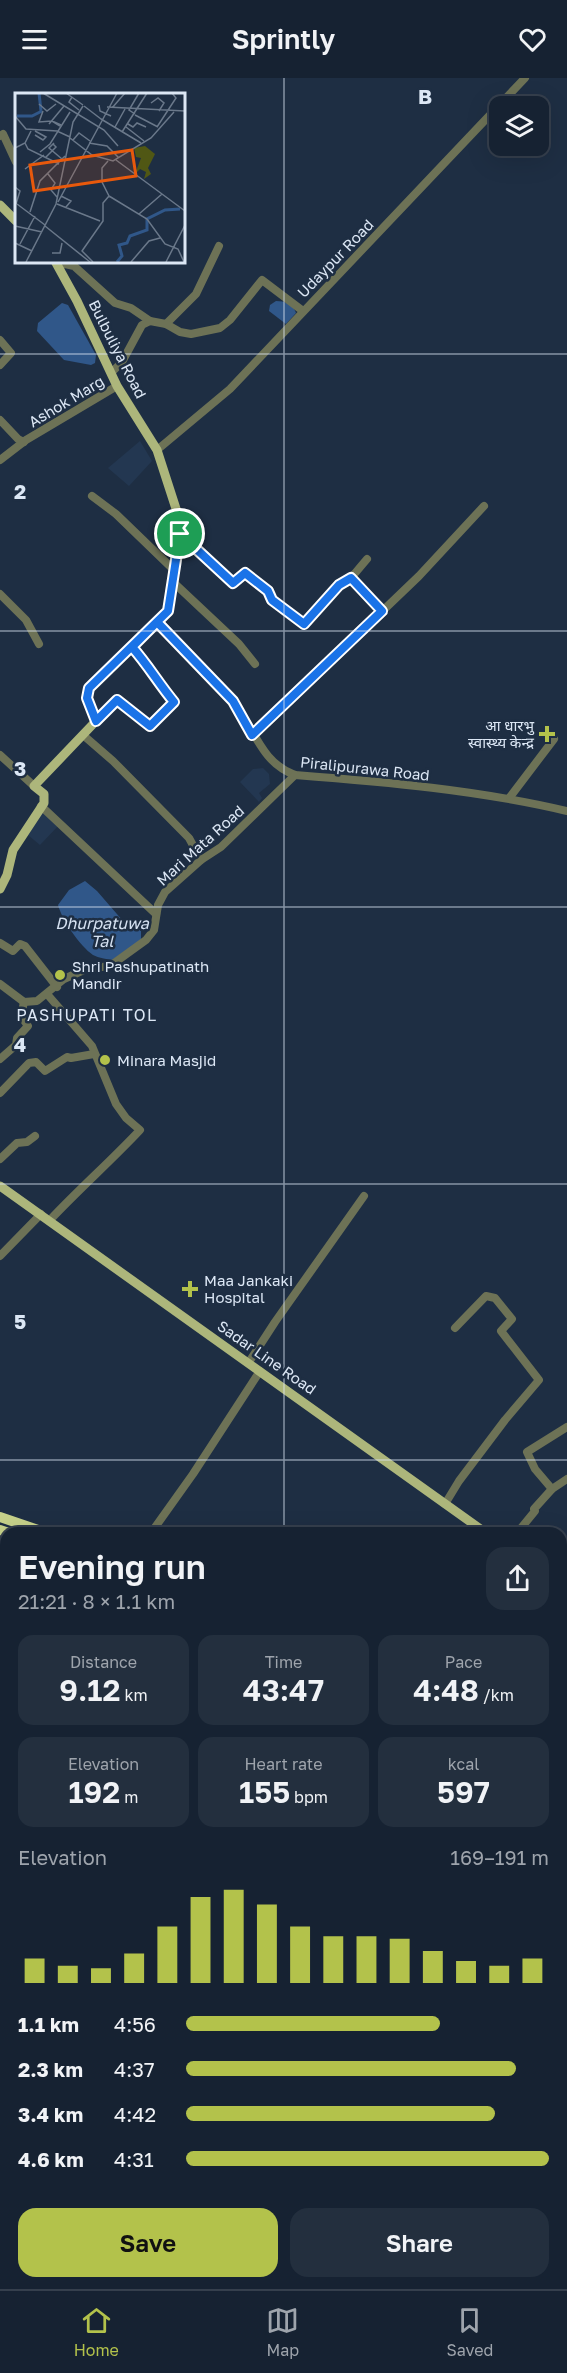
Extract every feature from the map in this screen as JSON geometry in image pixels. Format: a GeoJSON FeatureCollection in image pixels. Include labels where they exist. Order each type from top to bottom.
{"type":"FeatureCollection","features":[{"type":"Feature","properties":{"kind":"highway"},"geometry":{"type":"LineString","coordinates":[[0,1516],[30,1527]]}},
{"type":"Feature","properties":{"kind":"main road"},"geometry":{"type":"LineString","coordinates":[[0,205],[15,217]]}},
{"type":"Feature","properties":{"kind":"main road","name":"Bulbuliya Road"},"geometry":{"type":"LineString","coordinates":[[57,263],[117,386],[157,450],[179,518],[180,534],[168,611],[89,688],[87,698],[96,721]]}},
{"type":"Feature","properties":{"kind":"main road"},"geometry":{"type":"LineString","coordinates":[[0,889],[7,875],[13,850],[44,803],[44,794],[34,786],[96,721]]}},
{"type":"Feature","properties":{"kind":"main road","name":"Sadar Line Road"},"geometry":{"type":"LineString","coordinates":[[0,1186],[478,1527]]}},
{"type":"Feature","properties":{"kind":"street","name":"Udaypur Road"},"geometry":{"type":"LineString","coordinates":[[157,450],[230,389],[525,78]]}},
{"type":"Feature","properties":{"kind":"street"},"geometry":{"type":"LineString","coordinates":[[1,132],[15,160]]}},
{"type":"Feature","properties":{"kind":"street"},"geometry":{"type":"LineString","coordinates":[[166,324],[196,294],[219,246]]}},
{"type":"Feature","properties":{"kind":"street"},"geometry":{"type":"LineString","coordinates":[[57,263],[74,266],[114,303],[131,308],[150,321],[166,324],[180,332],[191,334],[220,328],[230,320],[262,280],[303,311]]}},
{"type":"Feature","properties":{"kind":"street"},"geometry":{"type":"LineString","coordinates":[[112,372],[122,362],[142,325],[150,321]]}},
{"type":"Feature","properties":{"kind":"street"},"geometry":{"type":"LineString","coordinates":[[0,340],[12,353],[0,365]]}},
{"type":"Feature","properties":{"kind":"street","name":"Ashok Marg"},"geometry":{"type":"LineString","coordinates":[[0,460],[24,442],[117,386]]}},
{"type":"Feature","properties":{"kind":"street"},"geometry":{"type":"LineString","coordinates":[[0,420],[18,439],[24,442]]}},
{"type":"Feature","properties":{"kind":"street"},"geometry":{"type":"LineString","coordinates":[[92,496],[116,514],[175,572]]}},
{"type":"Feature","properties":{"kind":"street"},"geometry":{"type":"LineString","coordinates":[[252,735],[419,576],[484,506]]}},
{"type":"Feature","properties":{"kind":"street"},"geometry":{"type":"LineString","coordinates":[[180,534],[233,583],[245,573],[268,591],[272,600],[304,624],[339,585],[351,578],[367,559]]}},
{"type":"Feature","properties":{"kind":"street"},"geometry":{"type":"LineString","coordinates":[[351,578],[382,611]]}},
{"type":"Feature","properties":{"kind":"street"},"geometry":{"type":"LineString","coordinates":[[173,582],[239,644],[255,664]]}},
{"type":"Feature","properties":{"kind":"street"},"geometry":{"type":"LineString","coordinates":[[0,594],[26,620],[39,644]]}},
{"type":"Feature","properties":{"kind":"street","name":"Piralipurawa Road"},"geometry":{"type":"LineString","coordinates":[[157,622],[233,701],[252,735],[272,763],[282,770],[295,775],[405,783],[458,792],[510,797],[567,811]]}},
{"type":"Feature","properties":{"kind":"street"},"geometry":{"type":"LineString","coordinates":[[96,721],[117,700],[150,726],[174,702],[159,684],[152,670],[132,647]]}},
{"type":"Feature","properties":{"kind":"street"},"geometry":{"type":"LineString","coordinates":[[83,735],[189,838],[201,860]]}},
{"type":"Feature","properties":{"kind":"street"},"geometry":{"type":"LineString","coordinates":[[510,797],[554,739]]}},
{"type":"Feature","properties":{"kind":"street"},"geometry":{"type":"LineString","coordinates":[[0,755],[34,786]]}},
{"type":"Feature","properties":{"kind":"street","name":"Mari Mata Road"},"geometry":{"type":"LineString","coordinates":[[24,1002],[37,1001],[64,979],[87,969],[110,966],[146,940],[154,930],[156,914],[165,892],[201,860],[221,847],[295,775]]}},
{"type":"Feature","properties":{"kind":"street"},"geometry":{"type":"LineString","coordinates":[[41,806],[156,914]]}},
{"type":"Feature","properties":{"kind":"street"},"geometry":{"type":"LineString","coordinates":[[0,943],[13,951],[20,944],[25,946],[57,987]]}},
{"type":"Feature","properties":{"kind":"street"},"geometry":{"type":"LineString","coordinates":[[0,1059],[16,1045],[17,1038],[27,1026],[21,1016],[24,1002],[1,988]]}},
{"type":"Feature","properties":{"kind":"street"},"geometry":{"type":"LineString","coordinates":[[47,994],[92,1046],[116,1104],[126,1118],[140,1130],[50,1220]]}},
{"type":"Feature","properties":{"kind":"street"},"geometry":{"type":"LineString","coordinates":[[0,1094],[29,1063],[36,1062],[45,1071],[67,1057],[94,1054]]}},
{"type":"Feature","properties":{"kind":"street"},"geometry":{"type":"LineString","coordinates":[[0,1159],[17,1143],[27,1142],[35,1136]]}},
{"type":"Feature","properties":{"kind":"street"},"geometry":{"type":"LineString","coordinates":[[249,1362],[274,1322],[364,1196]]}},
{"type":"Feature","properties":{"kind":"street"},"geometry":{"type":"LineString","coordinates":[[0,1256],[41,1214]]}},
{"type":"Feature","properties":{"kind":"street"},"geometry":{"type":"LineString","coordinates":[[445,1504],[459,1481],[515,1406],[539,1380],[501,1331],[512,1319],[495,1298],[486,1296],[455,1328]]}},
{"type":"Feature","properties":{"kind":"street"},"geometry":{"type":"LineString","coordinates":[[155,1527],[260,1371]]}},
{"type":"Feature","properties":{"kind":"street"},"geometry":{"type":"LineString","coordinates":[[552,1489],[534,1469],[527,1452],[567,1427]]}},
{"type":"Feature","properties":{"kind":"street"},"geometry":{"type":"LineString","coordinates":[[522,1527],[552,1489],[567,1479]]}},
{"type":"Feature","properties":{"kind":"shaded area"},"geometry":{"type":"Polygon","coordinates":[[[140,441],[152,461],[129,486],[108,468],[140,441]]]}},
{"type":"Feature","properties":{"kind":"shaded area"},"geometry":{"type":"Polygon","coordinates":[[[263,768],[269,774],[270,784],[259,793],[262,798],[259,802],[240,782],[253,769],[263,768]]]}},
{"type":"Feature","properties":{"kind":"shaded area"},"geometry":{"type":"Polygon","coordinates":[[[44,811],[59,825],[40,845],[28,835],[44,811]]]}},
{"type":"Feature","properties":{"kind":"water"},"geometry":{"type":"Polygon","coordinates":[[[276,301],[293,307],[296,313],[286,324],[269,311],[270,305],[276,301]]]}},
{"type":"Feature","properties":{"kind":"water"},"geometry":{"type":"Polygon","coordinates":[[[62,303],[68,305],[96,355],[95,363],[91,365],[64,360],[37,331],[38,323],[62,303]]]}},
{"type":"Feature","properties":{"kind":"water","name":"Dhurpatuwa Tal"},"geometry":{"type":"Polygon","coordinates":[[[85,881],[97,891],[123,921],[132,923],[141,931],[141,940],[112,960],[93,955],[83,946],[67,925],[60,911],[58,905],[69,890],[85,881]]]}},
{"type":"Feature","properties":{"kind":"place","name":"आ धारभु स्वास्थ्य केन्द्र"},"geometry":{"type":"Point","coordinates":[547,734]}},
{"type":"Feature","properties":{"kind":"place","name":"Shri Pashupatinath Mandir"},"geometry":{"type":"Point","coordinates":[60,975]}},
{"type":"Feature","properties":{"kind":"place","name":"Minara Masjid"},"geometry":{"type":"Point","coordinates":[105,1060]}},
{"type":"Feature","properties":{"kind":"place","name":"Maa Jankaki Hospital"},"geometry":{"type":"Point","coordinates":[190,1289]}},
{"type":"Feature","properties":{"kind":"district","name":"PASHUPATI TOL"},"geometry":{"type":"Point","coordinates":[87,1015]}},
{"type":"Feature","properties":{"kind":"route"},"geometry":{"type":"LineString","coordinates":[[180,534],[233,583],[245,573],[268,591],[272,600],[304,624],[339,585],[351,578],[382,611],[252,735],[233,701],[157,622],[132,647],[152,670],[159,684],[174,702],[150,726],[117,700],[96,721],[87,698],[89,688],[168,611],[180,534]]}}]}
